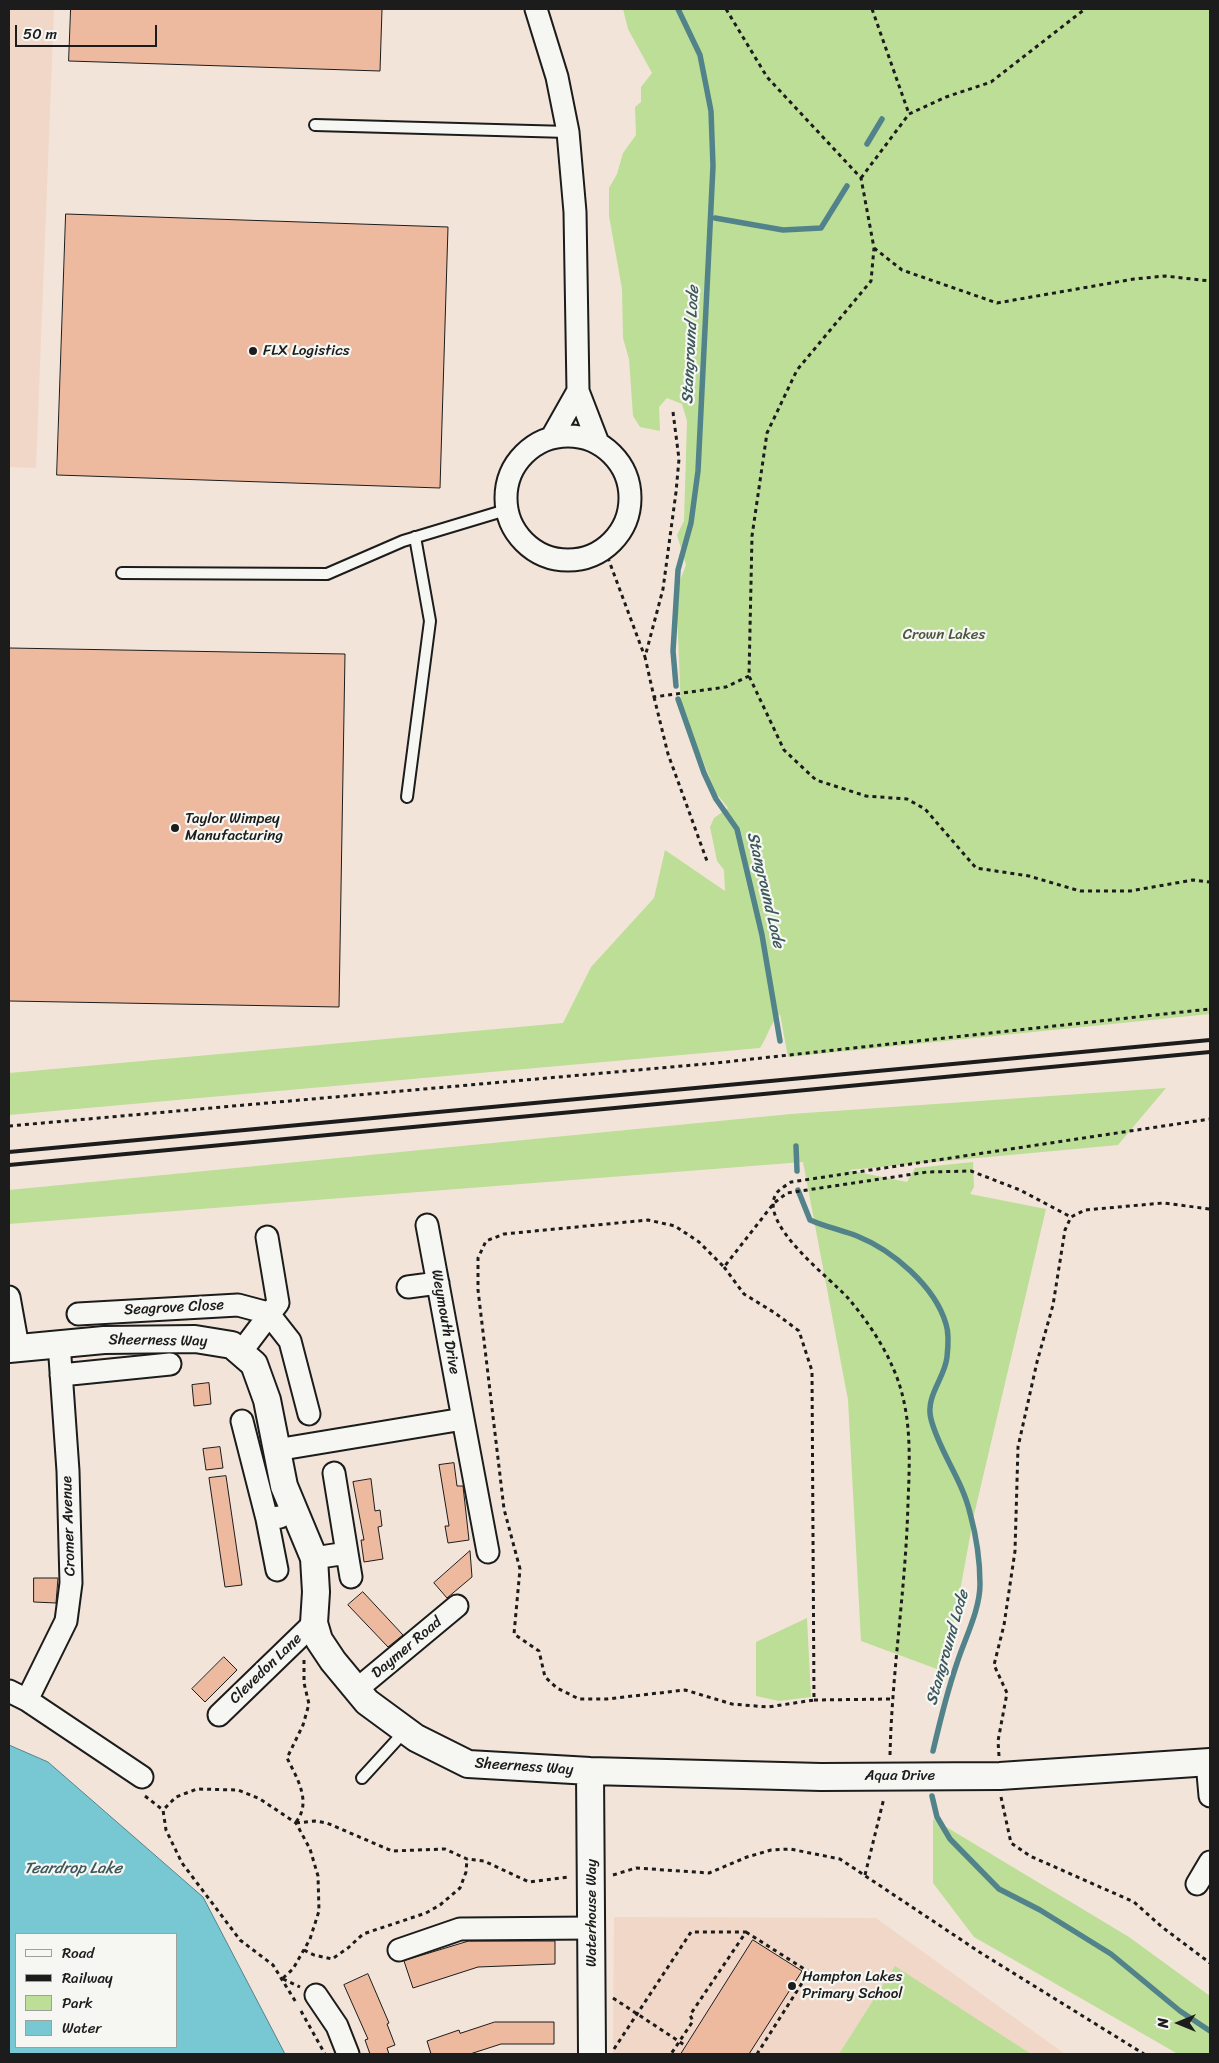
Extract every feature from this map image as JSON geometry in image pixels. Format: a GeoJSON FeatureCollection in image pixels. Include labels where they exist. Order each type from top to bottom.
{"type":"FeatureCollection","features":[{"type":"Feature","properties":{"kind":"street"},"geometry":{"type":"LineString","coordinates":[[536,9],[557,77],[568,132],[576,212],[578,391],[598,443],[621,465],[631,495],[625,526],[604,550],[576,561],[544,557],[519,539],[506,510],[508,479],[524,452],[552,437],[576,436],[598,443]]}},
{"type":"Feature","properties":{"kind":"street"},"geometry":{"type":"LineString","coordinates":[[552,437],[578,391]]}},
{"type":"Feature","properties":{"kind":"street","name":"Weymouth Drive"},"geometry":{"type":"LineString","coordinates":[[427,1225],[488,1552]]}},
{"type":"Feature","properties":{"kind":"street"},"geometry":{"type":"LineString","coordinates":[[266,1237],[278,1303],[268,1313],[241,1352],[254,1364],[267,1400],[284,1486],[294,1515],[314,1558],[317,1632]]}},
{"type":"Feature","properties":{"kind":"street"},"geometry":{"type":"LineString","coordinates":[[408,1287],[438,1283]]}},
{"type":"Feature","properties":{"kind":"street","name":"Sheerness Way"},"geometry":{"type":"LineString","coordinates":[[9,1297],[13,1348],[104,1340],[195,1339],[232,1346],[241,1352]]}},
{"type":"Feature","properties":{"kind":"street","name":"Seagrove Close"},"geometry":{"type":"LineString","coordinates":[[78,1314],[238,1305],[268,1313]]}},
{"type":"Feature","properties":{"kind":"street"},"geometry":{"type":"LineString","coordinates":[[268,1313],[290,1341],[310,1414]]}},
{"type":"Feature","properties":{"kind":"street","name":"Cromer Avenue"},"geometry":{"type":"LineString","coordinates":[[59,1343],[68,1471],[71,1583],[66,1621],[18,1696],[142,1777]]}},
{"type":"Feature","properties":{"kind":"street","name":"Sheerness Way"},"geometry":{"type":"LineString","coordinates":[[61,1374],[170,1364]]}},
{"type":"Feature","properties":{"kind":"street"},"geometry":{"type":"LineString","coordinates":[[276,1450],[463,1419]]}},
{"type":"Feature","properties":{"kind":"street"},"geometry":{"type":"LineString","coordinates":[[242,1421],[267,1519],[277,1570]]}},
{"type":"Feature","properties":{"kind":"street"},"geometry":{"type":"LineString","coordinates":[[334,1473],[351,1576]]}},
{"type":"Feature","properties":{"kind":"street"},"geometry":{"type":"LineString","coordinates":[[267,1519],[294,1515]]}},
{"type":"Feature","properties":{"kind":"street"},"geometry":{"type":"LineString","coordinates":[[314,1558],[347,1554]]}},
{"type":"Feature","properties":{"kind":"street","name":"Daymer Road"},"geometry":{"type":"LineString","coordinates":[[356,1690],[457,1606]]}},
{"type":"Feature","properties":{"kind":"street","name":"Sheerness Way"},"geometry":{"type":"LineString","coordinates":[[317,1632],[332,1661],[367,1702],[416,1738],[468,1764],[590,1771]]}},
{"type":"Feature","properties":{"kind":"street","name":"Clevedon Lane"},"geometry":{"type":"LineString","coordinates":[[218,1715],[317,1632]]}},
{"type":"Feature","properties":{"kind":"street"},"geometry":{"type":"LineString","coordinates":[[1209,1762],[1210,1796]]}},
{"type":"Feature","properties":{"kind":"street","name":"Aqua Drive"},"geometry":{"type":"LineString","coordinates":[[590,1771],[1000,1776],[1209,1762]]}},
{"type":"Feature","properties":{"kind":"street","name":"Waterhouse Way"},"geometry":{"type":"LineString","coordinates":[[590,1771],[592,2054]]}},
{"type":"Feature","properties":{"kind":"street"},"geometry":{"type":"LineString","coordinates":[[1197,1884],[1210,1862]]}},
{"type":"Feature","properties":{"kind":"street"},"geometry":{"type":"LineString","coordinates":[[399,1950],[460,1929],[592,1928]]}},
{"type":"Feature","properties":{"kind":"street"},"geometry":{"type":"LineString","coordinates":[[316,1994],[337,2026],[348,2054]]}},
{"type":"Feature","properties":{"kind":"lane"},"geometry":{"type":"LineString","coordinates":[[315,124],[568,132]]}},
{"type":"Feature","properties":{"kind":"lane"},"geometry":{"type":"LineString","coordinates":[[122,573],[326,574],[415,537],[506,510]]}},
{"type":"Feature","properties":{"kind":"lane"},"geometry":{"type":"LineString","coordinates":[[407,797],[430,622],[415,537]]}},
{"type":"Feature","properties":{"kind":"lane"},"geometry":{"type":"LineString","coordinates":[[362,1778],[405,1730]]}},
{"type":"Feature","properties":{"kind":"path"},"geometry":{"type":"LineString","coordinates":[[726,9],[767,77],[861,178],[874,248],[871,281],[797,370],[767,434],[752,536],[749,676],[784,750],[816,780],[866,796],[907,799],[926,809],[976,868],[1029,876],[1080,891],[1130,891],[1193,880],[1210,882]]}},
{"type":"Feature","properties":{"kind":"path"},"geometry":{"type":"LineString","coordinates":[[872,9],[909,114]]}},
{"type":"Feature","properties":{"kind":"path"},"geometry":{"type":"LineString","coordinates":[[861,178],[909,114],[946,97],[990,82],[1085,9]]}},
{"type":"Feature","properties":{"kind":"path"},"geometry":{"type":"LineString","coordinates":[[874,248],[902,270],[996,303],[1157,277],[1210,281]]}},
{"type":"Feature","properties":{"kind":"path"},"geometry":{"type":"LineString","coordinates":[[645,658],[663,589],[676,492],[679,459],[673,412]]}},
{"type":"Feature","properties":{"kind":"path"},"geometry":{"type":"LineString","coordinates":[[604,550],[645,658],[668,754],[708,861]]}},
{"type":"Feature","properties":{"kind":"path"},"geometry":{"type":"LineString","coordinates":[[654,697],[726,687],[749,676]]}},
{"type":"Feature","properties":{"kind":"path"},"geometry":{"type":"LineString","coordinates":[[9,1126],[716,1063],[1210,1009]]}},
{"type":"Feature","properties":{"kind":"path"},"geometry":{"type":"LineString","coordinates":[[865,1875],[890,1776],[891,1699],[907,1546],[910,1465],[908,1415],[893,1368],[871,1329],[847,1298],[814,1267],[777,1222],[774,1203],[776,1194],[791,1182],[1210,1119]]}},
{"type":"Feature","properties":{"kind":"path"},"geometry":{"type":"LineString","coordinates":[[724,1267],[774,1203],[787,1192],[927,1172],[971,1170],[1020,1190],[1071,1217]]}},
{"type":"Feature","properties":{"kind":"path"},"geometry":{"type":"LineString","coordinates":[[1210,1209],[1163,1204],[1085,1210],[1071,1217],[1065,1230],[1053,1305],[1037,1362],[1018,1447],[1016,1550],[1004,1624],[994,1665],[1007,1692],[998,1741],[1002,1808],[1011,1843],[1030,1856],[1134,1902],[1210,1963]]}},
{"type":"Feature","properties":{"kind":"path"},"geometry":{"type":"LineString","coordinates":[[814,1700],[812,1371],[799,1331],[744,1294],[724,1267],[699,1242],[675,1226],[648,1220],[504,1234],[486,1241],[478,1258],[478,1290],[504,1509],[520,1569],[514,1634],[538,1651],[545,1677],[556,1688],[579,1699],[607,1700],[685,1690],[732,1704],[768,1707],[814,1700],[891,1699]]}},
{"type":"Feature","properties":{"kind":"path"},"geometry":{"type":"LineString","coordinates":[[296,1823],[302,1814],[304,1801],[299,1781],[287,1758],[304,1726],[308,1704],[304,1683],[304,1654],[317,1632]]}},
{"type":"Feature","properties":{"kind":"path"},"geometry":{"type":"LineString","coordinates":[[283,1978],[293,1969],[310,1939],[319,1910],[318,1876],[310,1850],[296,1823],[260,1799],[238,1790],[197,1789],[176,1797],[163,1810],[166,1830],[182,1863],[240,1940],[272,1965],[283,1978],[324,2054]]}},
{"type":"Feature","properties":{"kind":"path"},"geometry":{"type":"LineString","coordinates":[[296,1823],[315,1821],[326,1824],[392,1851],[445,1850],[467,1859],[484,1861],[529,1882],[559,1880],[592,1870],[607,1876],[636,1868],[709,1873],[747,1857],[771,1850],[790,1848],[840,1858],[981,1953],[1144,2054]]}},
{"type":"Feature","properties":{"kind":"path"},"geometry":{"type":"LineString","coordinates":[[304,1950],[314,1955],[332,1959],[363,1934],[426,1913],[440,1905],[460,1888],[466,1872],[467,1859]]}},
{"type":"Feature","properties":{"kind":"path"},"geometry":{"type":"LineString","coordinates":[[609,2054],[691,1932],[746,1932],[809,1972],[758,2054]]}},
{"type":"Feature","properties":{"kind":"path"},"geometry":{"type":"LineString","coordinates":[[671,2054],[693,2022],[690,2015],[746,1932]]}},
{"type":"Feature","properties":{"kind":"path"},"geometry":{"type":"LineString","coordinates":[[592,1984],[686,2046]]}},
{"type":"Feature","properties":{"kind":"shaded area"},"geometry":{"type":"Polygon","coordinates":[[[9,9],[54,9],[36,468],[9,467],[9,9]]]}},
{"type":"Feature","properties":{"kind":"shaded area","name":"Hampton Lakes Primary School"},"geometry":{"type":"Polygon","coordinates":[[[614,1917],[876,1918],[1065,2054],[613,2054],[614,1917]]]}},
{"type":"Feature","properties":{"kind":"green space","name":"Crown Lakes"},"geometry":{"type":"Polygon","coordinates":[[[623,9],[1210,9],[1210,1014],[788,1057],[780,1014],[773,1022],[760,1048],[9,1115],[9,1073],[563,1023],[591,967],[654,898],[665,850],[725,891],[724,870],[717,861],[710,827],[714,818],[728,808],[716,793],[681,707],[676,591],[686,565],[677,535],[684,521],[687,421],[682,404],[667,398],[659,407],[660,431],[640,427],[633,416],[629,359],[623,338],[622,289],[609,216],[609,188],[617,174],[623,153],[636,135],[635,107],[641,102],[641,87],[652,73],[628,29],[623,9]]]}},
{"type":"Feature","properties":{"kind":"green space"},"geometry":{"type":"Polygon","coordinates":[[[1166,1088],[1118,1145],[848,1170],[907,1182],[915,1168],[973,1162],[974,1187],[970,1194],[1046,1209],[974,1515],[945,1672],[861,1641],[848,1400],[803,1162],[9,1224],[9,1190],[791,1114],[1166,1088]]]}},
{"type":"Feature","properties":{"kind":"green space"},"geometry":{"type":"Polygon","coordinates":[[[807,1618],[811,1697],[779,1701],[756,1696],[756,1642],[807,1618]]]}},
{"type":"Feature","properties":{"kind":"green space"},"geometry":{"type":"Polygon","coordinates":[[[933,1819],[1129,1937],[1210,1996],[1210,2054],[1178,2054],[974,1937],[933,1883],[933,1819]]]}},
{"type":"Feature","properties":{"kind":"green space"},"geometry":{"type":"Polygon","coordinates":[[[895,1966],[1031,2054],[839,2054],[895,1966]]]}},
{"type":"Feature","properties":{"kind":"water","name":"Teardrop Lake"},"geometry":{"type":"Polygon","coordinates":[[[9,1745],[48,1762],[203,1897],[285,2054],[9,2054],[9,1745]]]}},
{"type":"Feature","properties":{"kind":"building"},"geometry":{"type":"Polygon","coordinates":[[[71,9],[382,9],[380,71],[69,61],[71,9]]]}},
{"type":"Feature","properties":{"kind":"building","name":"FLX Logistics"},"geometry":{"type":"Polygon","coordinates":[[[66,214],[448,227],[440,488],[57,475],[66,214]]]}},
{"type":"Feature","properties":{"kind":"building","name":"Taylor Wimpey Manufacturing"},"geometry":{"type":"Polygon","coordinates":[[[9,648],[345,654],[339,1007],[9,1001],[9,648]]]}},
{"type":"Feature","properties":{"kind":"building"},"geometry":{"type":"Polygon","coordinates":[[[209,1383],[211,1404],[194,1406],[192,1385],[209,1383]]]}},
{"type":"Feature","properties":{"kind":"building"},"geometry":{"type":"Polygon","coordinates":[[[220,1447],[223,1468],[206,1470],[203,1449],[220,1447]]]}},
{"type":"Feature","properties":{"kind":"building"},"geometry":{"type":"Polygon","coordinates":[[[454,1463],[457,1486],[463,1486],[469,1540],[448,1543],[445,1526],[449,1526],[439,1465],[454,1463]]]}},
{"type":"Feature","properties":{"kind":"building"},"geometry":{"type":"Polygon","coordinates":[[[226,1476],[242,1585],[225,1587],[209,1478],[226,1476]]]}},
{"type":"Feature","properties":{"kind":"building"},"geometry":{"type":"Polygon","coordinates":[[[371,1479],[375,1511],[380,1510],[382,1526],[378,1527],[383,1559],[364,1562],[361,1540],[364,1540],[353,1482],[371,1479]]]}},
{"type":"Feature","properties":{"kind":"building"},"geometry":{"type":"Polygon","coordinates":[[[470,1551],[472,1577],[447,1598],[434,1583],[470,1551]]]}},
{"type":"Feature","properties":{"kind":"building"},"geometry":{"type":"Polygon","coordinates":[[[34,1578],[58,1578],[56,1603],[34,1602],[34,1578]]]}},
{"type":"Feature","properties":{"kind":"building"},"geometry":{"type":"Polygon","coordinates":[[[363,1592],[403,1635],[388,1647],[348,1605],[363,1592]]]}},
{"type":"Feature","properties":{"kind":"building"},"geometry":{"type":"Polygon","coordinates":[[[224,1657],[237,1670],[205,1702],[192,1689],[224,1657]]]}},
{"type":"Feature","properties":{"kind":"building"},"geometry":{"type":"Polygon","coordinates":[[[753,1940],[802,1971],[749,2054],[681,2054],[753,1940]]]}},
{"type":"Feature","properties":{"kind":"building"},"geometry":{"type":"Polygon","coordinates":[[[469,1941],[555,1941],[555,1964],[478,1967],[413,1988],[404,1961],[469,1941]]]}},
{"type":"Feature","properties":{"kind":"building"},"geometry":{"type":"Polygon","coordinates":[[[368,1974],[389,2023],[387,2024],[395,2045],[387,2048],[389,2054],[370,2054],[365,2040],[368,2039],[344,1985],[368,1974]]]}},
{"type":"Feature","properties":{"kind":"building"},"geometry":{"type":"Polygon","coordinates":[[[495,2022],[554,2022],[554,2044],[501,2044],[470,2054],[431,2054],[427,2041],[459,2030],[460,2033],[495,2022]]]}},
{"type":"Feature","properties":{"kind":"waterway","name":"Stanground Lode"},"geometry":{"type":"LineString","coordinates":[[676,686],[673,651],[678,570],[691,523],[698,471],[713,166],[711,111],[700,55],[678,9]]}},
{"type":"Feature","properties":{"kind":"waterway"},"geometry":{"type":"LineString","coordinates":[[867,144],[882,119]]}},
{"type":"Feature","properties":{"kind":"waterway"},"geometry":{"type":"LineString","coordinates":[[715,218],[783,230],[821,228],[847,186]]}},
{"type":"Feature","properties":{"kind":"waterway","name":"Stanground Lode"},"geometry":{"type":"LineString","coordinates":[[678,699],[704,773],[716,799],[737,829],[762,935],[780,1041]]}},
{"type":"Feature","properties":{"kind":"waterway"},"geometry":{"type":"LineString","coordinates":[[796,1146],[797,1171]]}},
{"type":"Feature","properties":{"kind":"waterway","name":"Stanground Lode"},"geometry":{"type":"LineString","coordinates":[[798,1190],[810,1220],[870,1242],[898,1260],[910,1271],[932,1296],[947,1328],[947,1357],[933,1395],[930,1411],[931,1419],[939,1442],[962,1488],[970,1513],[977,1548],[980,1584],[978,1604],[950,1685],[933,1751]]}},
{"type":"Feature","properties":{"kind":"waterway","name":"Stanground Lode"},"geometry":{"type":"LineString","coordinates":[[932,1796],[937,1817],[950,1839],[999,1889],[1040,1910],[1111,1954],[1180,2011],[1210,2031]]}},
{"type":"Feature","properties":{"kind":"railway"},"geometry":{"type":"LineString","coordinates":[[9,1152],[1210,1040]]}},
{"type":"Feature","properties":{"kind":"railway"},"geometry":{"type":"LineString","coordinates":[[9,1165],[1210,1052]]}},
{"type":"Feature","properties":{"kind":"place","name":"FLX Logistics"},"geometry":{"type":"Point","coordinates":[253,351]}},
{"type":"Feature","properties":{"kind":"place","name":"Taylor Wimpey Manufacturing"},"geometry":{"type":"Point","coordinates":[175,828]}},
{"type":"Feature","properties":{"kind":"place","name":"Hampton Lakes Primary School"},"geometry":{"type":"Point","coordinates":[792,1986]}}]}
